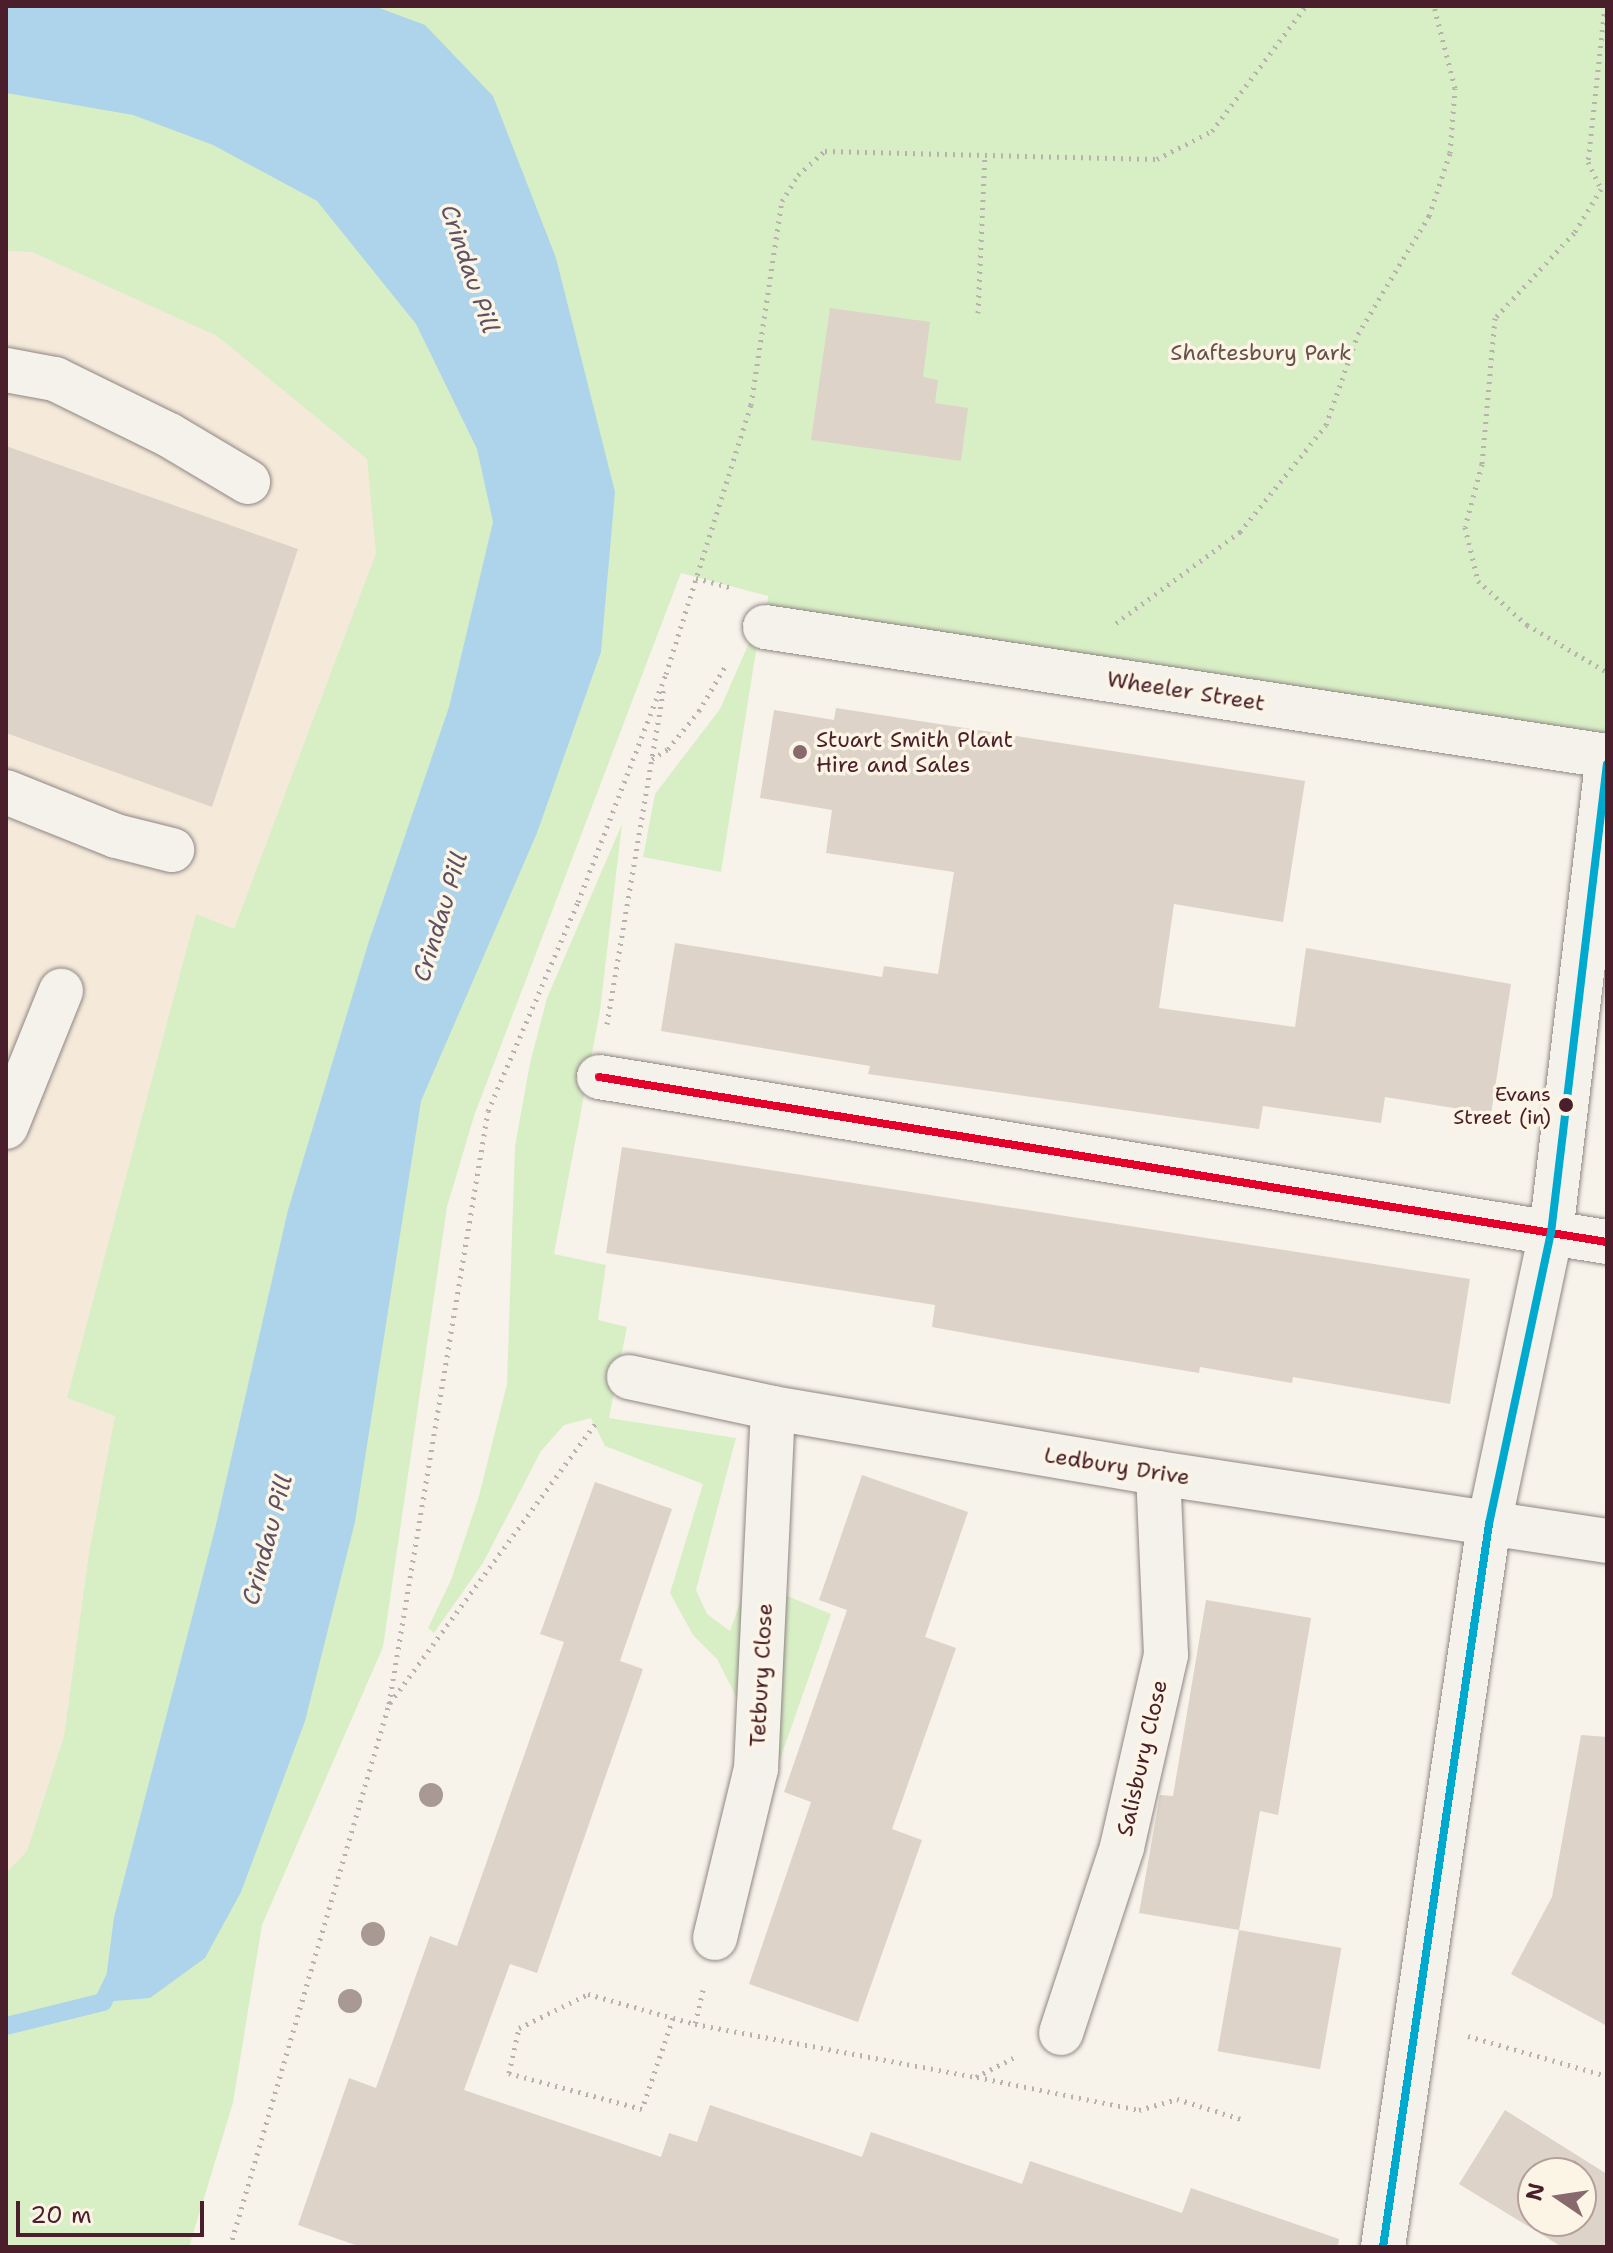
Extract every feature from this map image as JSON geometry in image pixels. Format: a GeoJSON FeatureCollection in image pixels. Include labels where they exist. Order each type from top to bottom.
{"type":"FeatureCollection","features":[{"type":"Feature","properties":{"kind":"street"},"geometry":{"type":"LineString","coordinates":[[6,370],[55,379],[169,435],[248,482]]}},
{"type":"Feature","properties":{"kind":"street","name":"Wheeler Street"},"geometry":{"type":"LineString","coordinates":[[765,627],[1607,756]]}},
{"type":"Feature","properties":{"kind":"street"},"geometry":{"type":"LineString","coordinates":[[1383,2247],[1489,1524],[1551,1233],[1607,764]]}},
{"type":"Feature","properties":{"kind":"street"},"geometry":{"type":"LineString","coordinates":[[6,792],[116,836],[172,850]]}},
{"type":"Feature","properties":{"kind":"street"},"geometry":{"type":"LineString","coordinates":[[6,1127],[61,991]]}},
{"type":"Feature","properties":{"kind":"street"},"geometry":{"type":"LineString","coordinates":[[599,1077],[1607,1242]]}},
{"type":"Feature","properties":{"kind":"street","name":"Ledbury Drive"},"geometry":{"type":"LineString","coordinates":[[629,1377],[773,1408],[1158,1473],[1607,1541]]}},
{"type":"Feature","properties":{"kind":"street","name":"Tetbury Close"},"geometry":{"type":"LineString","coordinates":[[715,1938],[756,1769],[773,1408]]}},
{"type":"Feature","properties":{"kind":"street","name":"Salisbury Close"},"geometry":{"type":"LineString","coordinates":[[1061,2033],[1122,1847],[1166,1655],[1158,1473]]}},
{"type":"Feature","properties":{"kind":"path"},"geometry":{"type":"LineString","coordinates":[[230,2247],[389,1704],[488,1111],[578,902],[666,674],[751,405],[782,201],[798,175],[825,151],[1157,159],[1212,131],[1306,6]]}},
{"type":"Feature","properties":{"kind":"path"},"geometry":{"type":"LineString","coordinates":[[1051,670],[1240,532],[1326,425],[1358,334],[1429,216],[1450,153],[1455,88],[1434,6]]}},
{"type":"Feature","properties":{"kind":"path"},"geometry":{"type":"LineString","coordinates":[[1605,6],[1588,162],[1604,187],[1574,233],[1495,318],[1482,464],[1465,527],[1478,581],[1527,625],[1607,672]]}},
{"type":"Feature","properties":{"kind":"path"},"geometry":{"type":"LineString","coordinates":[[978,313],[985,155]]}},
{"type":"Feature","properties":{"kind":"path"},"geometry":{"type":"LineString","coordinates":[[652,759],[668,749],[699,711],[729,659]]}},
{"type":"Feature","properties":{"kind":"path"},"geometry":{"type":"LineString","coordinates":[[599,1077],[666,674]]}},
{"type":"Feature","properties":{"kind":"path"},"geometry":{"type":"LineString","coordinates":[[389,1704],[629,1377]]}},
{"type":"Feature","properties":{"kind":"path"},"geometry":{"type":"LineString","coordinates":[[695,2024],[715,1938]]}},
{"type":"Feature","properties":{"kind":"path"},"geometry":{"type":"LineString","coordinates":[[673,2018],[642,2109],[509,2073],[519,2028],[588,1994],[695,2024],[1139,2110],[1177,2099],[1244,2120]]}},
{"type":"Feature","properties":{"kind":"path"},"geometry":{"type":"LineString","coordinates":[[1417,2022],[1607,2076]]}},
{"type":"Feature","properties":{"kind":"path"},"geometry":{"type":"LineString","coordinates":[[976,2077],[1061,2033]]}},
{"type":"Feature","properties":{"kind":"shaded area"},"geometry":{"type":"Polygon","coordinates":[[[6,93],[477,449],[6,2026],[6,93]]]}},
{"type":"Feature","properties":{"kind":"green space","name":"Shaftesbury Park"},"geometry":{"type":"Polygon","coordinates":[[[6,6],[1607,6],[1607,756],[765,627],[768,596],[681,573],[474,1116],[447,1207],[383,1647],[262,1925],[233,2103],[189,2247],[6,2247],[6,1873],[27,1851],[64,1736],[89,1553],[115,1416],[67,1398],[196,914],[234,929],[376,553],[367,459],[217,336],[32,252],[6,251],[6,6]]]}},
{"type":"Feature","properties":{"kind":"green space"},"geometry":{"type":"Polygon","coordinates":[[[762,613],[721,872],[643,857],[655,794],[720,709],[762,613]]]}},
{"type":"Feature","properties":{"kind":"green space"},"geometry":{"type":"Polygon","coordinates":[[[622,824],[600,1011],[554,1254],[606,1265],[598,1320],[627,1327],[609,1418],[736,1438],[696,1590],[707,1614],[730,1631],[748,1580],[831,1614],[770,1788],[744,1712],[717,1659],[693,1635],[670,1593],[703,1484],[605,1446],[591,1418],[564,1425],[541,1451],[483,1563],[434,1633],[428,1628],[451,1580],[479,1496],[507,1384],[515,1146],[530,1063],[547,998],[622,824]]]}},
{"type":"Feature","properties":{"kind":"water"},"geometry":{"type":"Polygon","coordinates":[[[6,6],[374,6],[425,25],[493,96],[556,258],[615,492],[601,652],[537,833],[421,1101],[355,1522],[305,1721],[241,1892],[205,1958],[150,1998],[103,2002],[114,1917],[215,1529],[288,1210],[368,944],[449,707],[493,522],[477,449],[416,324],[317,201],[213,145],[133,115],[6,93],[6,6]]]}},
{"type":"Feature","properties":{"kind":"building"},"geometry":{"type":"Polygon","coordinates":[[[830,308],[930,322],[923,377],[938,380],[935,403],[968,408],[961,461],[811,440],[830,308]]]}},
{"type":"Feature","properties":{"kind":"building"},"geometry":{"type":"Polygon","coordinates":[[[6,446],[298,549],[212,807],[6,733],[6,446]]]}},
{"type":"Feature","properties":{"kind":"building"},"geometry":{"type":"Polygon","coordinates":[[[836,708],[1305,781],[1283,922],[1174,904],[1159,1008],[1295,1027],[1306,948],[1511,984],[1491,1114],[1385,1097],[1381,1123],[1263,1106],[1259,1129],[868,1074],[870,1066],[661,1031],[675,943],[882,977],[884,966],[938,974],[954,872],[826,853],[832,810],[760,798],[774,710],[834,720],[836,708]]]}},
{"type":"Feature","properties":{"kind":"building"},"geometry":{"type":"Polygon","coordinates":[[[622,1147],[1470,1279],[1450,1404],[1293,1377],[1292,1383],[1200,1367],[1199,1373],[1025,1344],[932,1327],[935,1305],[606,1253],[622,1147]]]}},
{"type":"Feature","properties":{"kind":"building"},"geometry":{"type":"Polygon","coordinates":[[[862,1475],[968,1512],[925,1637],[956,1648],[892,1829],[922,1840],[858,2022],[749,1984],[811,1802],[784,1792],[847,1610],[819,1600],[862,1475]]]}},
{"type":"Feature","properties":{"kind":"building"},"geometry":{"type":"Polygon","coordinates":[[[595,1482],[672,1509],[620,1661],[643,1669],[537,1973],[510,1964],[464,2090],[661,2157],[669,2133],[697,2142],[710,2105],[862,2157],[871,2132],[1022,2184],[1030,2161],[1182,2213],[1191,2188],[1339,2239],[1338,2247],[361,2247],[298,2225],[349,2078],[376,2088],[430,1936],[457,1946],[564,1642],[540,1634],[595,1482]]]}},
{"type":"Feature","properties":{"kind":"building"},"geometry":{"type":"Polygon","coordinates":[[[1206,1600],[1311,1618],[1278,1815],[1260,1811],[1239,1930],[1139,1913],[1160,1795],[1173,1796],[1206,1600]]]}},
{"type":"Feature","properties":{"kind":"building"},"geometry":{"type":"Polygon","coordinates":[[[1581,1735],[1607,1737],[1607,2026],[1511,1974],[1552,1897],[1581,1735]]]}},
{"type":"Feature","properties":{"kind":"building"},"geometry":{"type":"Polygon","coordinates":[[[1239,1930],[1341,1948],[1320,2069],[1218,2051],[1239,1930]]]}},
{"type":"Feature","properties":{"kind":"building"},"geometry":{"type":"Polygon","coordinates":[[[1505,2110],[1580,2157],[1517,2157],[1517,2219],[1459,2184],[1505,2110]]]}},
{"type":"Feature","properties":{"kind":"building"},"geometry":{"type":"Polygon","coordinates":[[[1597,2168],[1607,2174],[1607,2247],[1562,2247],[1546,2237],[1597,2237],[1597,2168]]]}},
{"type":"Feature","properties":{"kind":"waterway","name":"Crindau Pill"},"geometry":{"type":"LineString","coordinates":[[6,2026],[103,2002],[114,1979]]}},
{"type":"Feature","properties":{"kind":"transit line"},"geometry":{"type":"LineString","coordinates":[[1383,2247],[1489,1524],[1551,1233],[1607,764]]}},
{"type":"Feature","properties":{"kind":"transit line"},"geometry":{"type":"LineString","coordinates":[[599,1077],[1607,1242]]}},
{"type":"Feature","properties":{"kind":"place","name":"Stuart Smith Plant Hire and Sales"},"geometry":{"type":"Point","coordinates":[800,752]}},
{"type":"Feature","properties":{"kind":"place","name":"Evans Street (in)"},"geometry":{"type":"Point","coordinates":[1566,1105]}}]}
